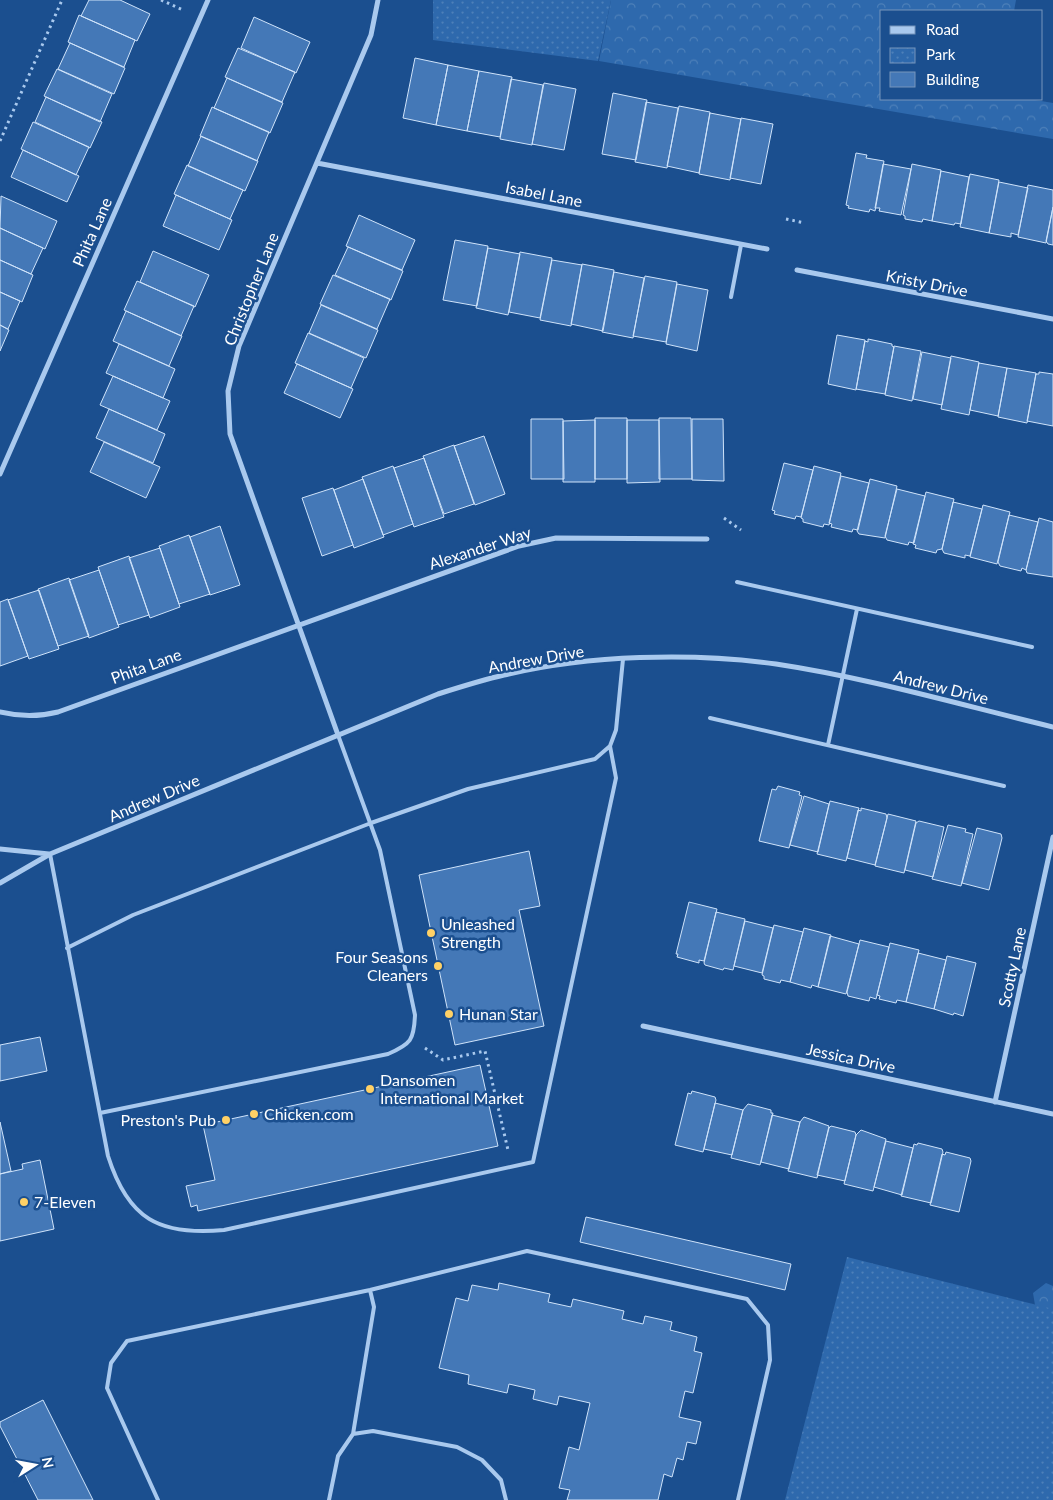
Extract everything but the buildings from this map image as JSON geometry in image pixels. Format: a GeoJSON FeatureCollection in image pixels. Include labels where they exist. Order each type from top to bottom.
{"type":"FeatureCollection","features":[{"type":"Feature","properties":{"kind":"street","name":"Phita Lane"},"geometry":{"type":"LineString","coordinates":[[0,474],[208,0]]}},
{"type":"Feature","properties":{"kind":"street","name":"Christopher Lane"},"geometry":{"type":"LineString","coordinates":[[338,735],[230,434],[228,391],[239,346],[371,35],[378,0]]}},
{"type":"Feature","properties":{"kind":"street","name":"Isabel Lane"},"geometry":{"type":"LineString","coordinates":[[317,163],[766,249]]}},
{"type":"Feature","properties":{"kind":"street","name":"Kristy Drive"},"geometry":{"type":"LineString","coordinates":[[797,270],[1053,319]]}},
{"type":"Feature","properties":{"kind":"street","name":"Alexander Way"},"geometry":{"type":"LineString","coordinates":[[298,625],[538,541],[556,538],[707,539]]}},
{"type":"Feature","properties":{"kind":"street","name":"Phita Lane"},"geometry":{"type":"LineString","coordinates":[[0,712],[16,716],[38,717],[58,712],[298,625]]}},
{"type":"Feature","properties":{"kind":"street","name":"Andrew Drive"},"geometry":{"type":"LineString","coordinates":[[0,883],[50,854],[438,694],[504,675],[559,666],[623,659],[706,659],[774,664],[843,676],[1053,727]]}},
{"type":"Feature","properties":{"kind":"street","name":"Scotty Lane"},"geometry":{"type":"LineString","coordinates":[[995,1102],[1053,837]]}},
{"type":"Feature","properties":{"kind":"street","name":"Andrew Drive"},"geometry":{"type":"LineString","coordinates":[[0,849],[50,854]]}},
{"type":"Feature","properties":{"kind":"street","name":"Jessica Drive"},"geometry":{"type":"LineString","coordinates":[[643,1026],[1053,1114]]}},
{"type":"Feature","properties":{"kind":"lane"},"geometry":{"type":"LineString","coordinates":[[731,297],[742,244]]}},
{"type":"Feature","properties":{"kind":"lane"},"geometry":{"type":"LineString","coordinates":[[737,582],[1032,647]]}},
{"type":"Feature","properties":{"kind":"lane"},"geometry":{"type":"LineString","coordinates":[[828,745],[857,609]]}},
{"type":"Feature","properties":{"kind":"lane"},"geometry":{"type":"LineString","coordinates":[[67,948],[133,915],[371,823],[468,789],[595,759],[610,746],[616,730],[623,659]]}},
{"type":"Feature","properties":{"kind":"lane"},"geometry":{"type":"LineString","coordinates":[[710,718],[1004,786]]}},
{"type":"Feature","properties":{"kind":"lane"},"geometry":{"type":"LineString","coordinates":[[100,1113],[388,1054],[405,1046],[412,1039],[415,1015],[380,850],[338,735]]}},
{"type":"Feature","properties":{"kind":"lane"},"geometry":{"type":"LineString","coordinates":[[50,854],[108,1156],[115,1178],[127,1197],[143,1216],[166,1227],[196,1232],[224,1230],[533,1162],[616,778],[610,746]]}},
{"type":"Feature","properties":{"kind":"lane"},"geometry":{"type":"LineString","coordinates":[[158,1500],[107,1388],[111,1364],[127,1341],[370,1290],[527,1251],[747,1299],[768,1325],[770,1360],[738,1500]]}},
{"type":"Feature","properties":{"kind":"lane"},"geometry":{"type":"LineString","coordinates":[[328,1500],[338,1456],[353,1434],[374,1307],[370,1290]]}},
{"type":"Feature","properties":{"kind":"lane"},"geometry":{"type":"LineString","coordinates":[[353,1434],[373,1431],[457,1447],[482,1460],[501,1480],[506,1500]]}},
{"type":"Feature","properties":{"kind":"path"},"geometry":{"type":"LineString","coordinates":[[0,141],[62,0]]}},
{"type":"Feature","properties":{"kind":"path"},"geometry":{"type":"LineString","coordinates":[[161,0],[200,17]]}},
{"type":"Feature","properties":{"kind":"path"},"geometry":{"type":"LineString","coordinates":[[786,220],[805,223]]}},
{"type":"Feature","properties":{"kind":"path"},"geometry":{"type":"LineString","coordinates":[[724,518],[741,530]]}},
{"type":"Feature","properties":{"kind":"path"},"geometry":{"type":"LineString","coordinates":[[412,1039],[443,1060],[485,1051],[512,1167]]}},
{"type":"Feature","properties":{"kind":"green space"},"geometry":{"type":"Polygon","coordinates":[[[433,0],[611,0],[598,61],[433,40],[433,0]]]}},
{"type":"Feature","properties":{"kind":"green space"},"geometry":{"type":"Polygon","coordinates":[[[611,0],[1016,0],[1014,10],[880,10],[880,100],[1035,100],[1053,103],[1053,139],[599,61],[611,0]]]}},
{"type":"Feature","properties":{"kind":"green space"},"geometry":{"type":"Polygon","coordinates":[[[847,1257],[1053,1309],[1053,1500],[785,1500],[847,1257]]]}},
{"type":"Feature","properties":{"kind":"green space"},"geometry":{"type":"Polygon","coordinates":[[[1046,1283],[1053,1286],[1053,1320],[1036,1311],[1033,1293],[1046,1283]]]}},
{"type":"Feature","properties":{"kind":"place","name":"Unleashed Strength"},"geometry":{"type":"Point","coordinates":[431,933]}},
{"type":"Feature","properties":{"kind":"place","name":"Four Seasons Cleaners"},"geometry":{"type":"Point","coordinates":[438,966]}},
{"type":"Feature","properties":{"kind":"place","name":"Hunan Star"},"geometry":{"type":"Point","coordinates":[449,1014]}},
{"type":"Feature","properties":{"kind":"place","name":"Dansomen International Market"},"geometry":{"type":"Point","coordinates":[370,1089]}},
{"type":"Feature","properties":{"kind":"place","name":"Chicken.com"},"geometry":{"type":"Point","coordinates":[254,1114]}},
{"type":"Feature","properties":{"kind":"place","name":"Preston's Pub"},"geometry":{"type":"Point","coordinates":[226,1120]}},
{"type":"Feature","properties":{"kind":"place","name":"7-Eleven"},"geometry":{"type":"Point","coordinates":[24,1202]}}]}
